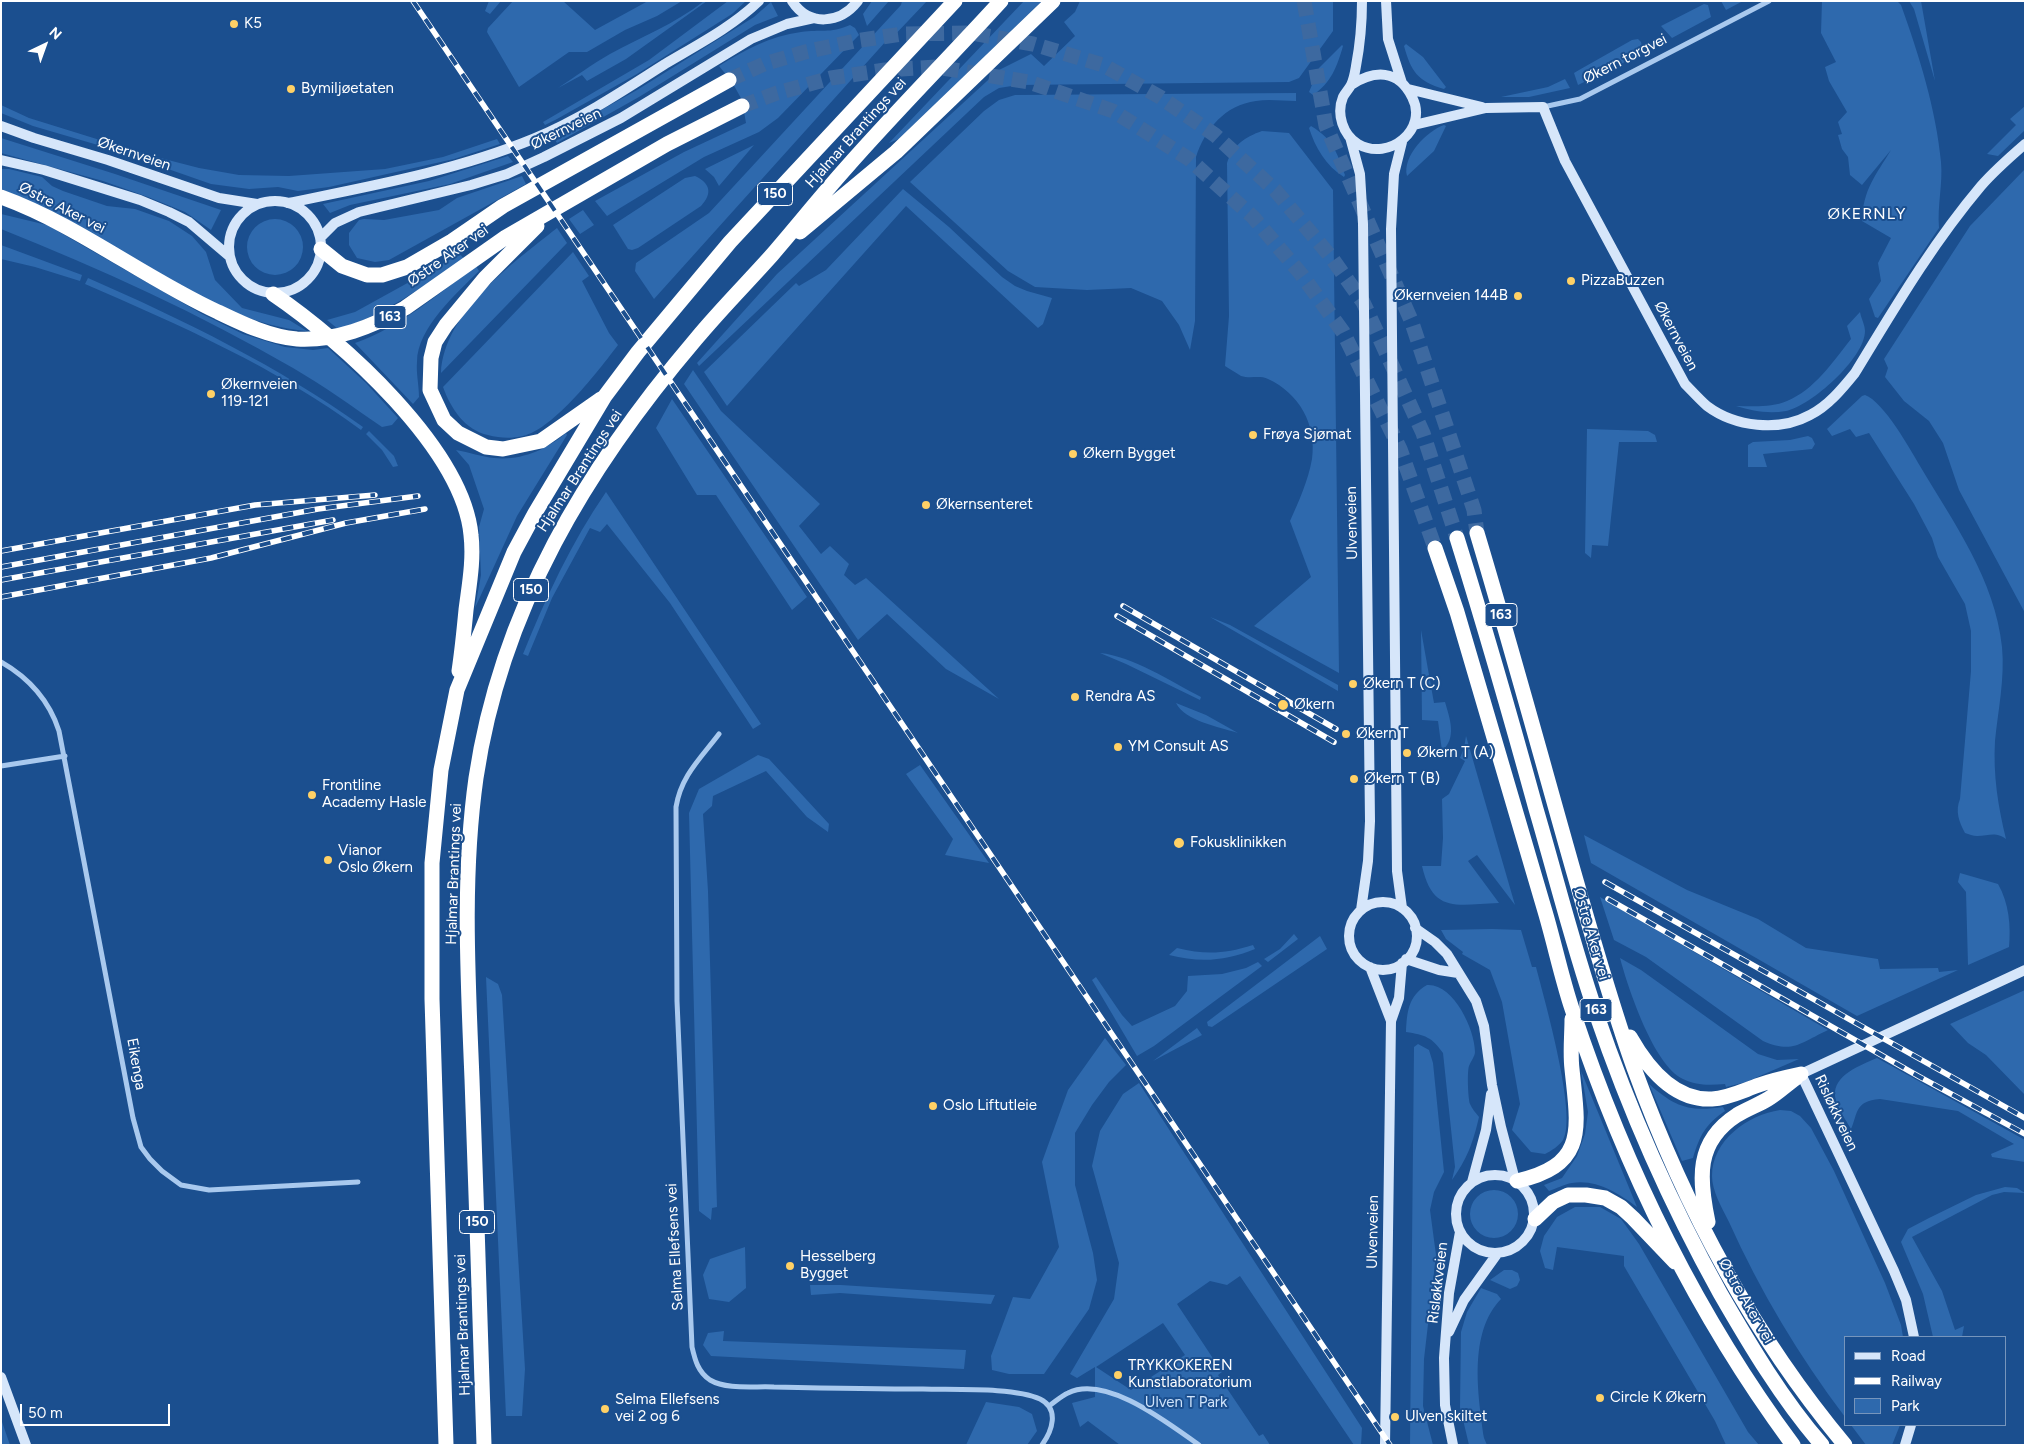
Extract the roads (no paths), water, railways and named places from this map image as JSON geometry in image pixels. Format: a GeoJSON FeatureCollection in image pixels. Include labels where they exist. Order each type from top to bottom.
{"type":"FeatureCollection","features":[{"type":"Feature","properties":{"kind":"highway","name":"Hjalmar Brantings vei"},"geometry":{"type":"LineString","coordinates":[[446,1445],[432,999],[432,863],[441,770],[457,690],[514,552],[540,504],[605,396],[638,352],[730,242],[955,1]]}},
{"type":"Feature","properties":{"kind":"highway","name":"Hjalmar Brantings vei"},"geometry":{"type":"LineString","coordinates":[[484,1445],[468,999],[468,877],[471,820],[477,777],[492,701],[512,636],[538,575],[562,528],[586,488],[668,372],[774,253],[847,166],[1002,1]]}},
{"type":"Feature","properties":{"kind":"highway"},"geometry":{"type":"LineString","coordinates":[[774,253],[864,181],[1053,1]]}},
{"type":"Feature","properties":{"kind":"highway","name":"Østre Aker vei"},"geometry":{"type":"LineString","coordinates":[[320,243],[342,266],[367,275],[382,275],[407,267],[452,241],[503,206],[729,80]]}},
{"type":"Feature","properties":{"kind":"highway","name":"Østre Aker vei"},"geometry":{"type":"LineString","coordinates":[[1,197],[68,228],[200,304],[249,326],[296,339],[332,337],[353,333],[388,318],[506,237],[667,144],[742,106]]}},
{"type":"Feature","properties":{"kind":"highway"},"geometry":{"type":"LineString","coordinates":[[557,207],[485,278],[456,311],[435,342],[431,358],[430,390],[435,405],[444,420],[458,433],[486,447],[503,449],[541,441],[605,396]]}},
{"type":"Feature","properties":{"kind":"highway"},"geometry":{"type":"LineString","coordinates":[[273,294],[297,310],[361,366],[396,401],[449,470],[467,513],[471,534],[472,561],[457,690]]}},
{"type":"Feature","properties":{"kind":"highway","name":"163"},"geometry":{"type":"LineString","coordinates":[[1478,533],[1599,962],[1634,1068],[1651,1112],[1673,1164],[1711,1241],[1752,1314],[1802,1390],[1845,1445]]}},
{"type":"Feature","properties":{"kind":"highway","name":"Østre Aker vei"},"geometry":{"type":"LineString","coordinates":[[1457,538],[1582,969],[1616,1070],[1636,1120],[1657,1171],[1682,1222],[1733,1316],[1790,1404],[1822,1445]]}},
{"type":"Feature","properties":{"kind":"highway","name":"163"},"geometry":{"type":"LineString","coordinates":[[1435,548],[1457,612],[1572,1007],[1621,1138],[1686,1274],[1745,1376],[1793,1445]]}},
{"type":"Feature","properties":{"kind":"highway"},"geometry":{"type":"LineString","coordinates":[[1516,1180],[1538,1176],[1556,1166],[1566,1154],[1576,1131],[1578,1114],[1572,1067],[1572,1007]]}},
{"type":"Feature","properties":{"kind":"highway"},"geometry":{"type":"LineString","coordinates":[[1616,1014],[1635,1046],[1655,1073],[1682,1094],[1700,1099],[1726,1097],[1760,1084],[1801,1074]]}},
{"type":"Feature","properties":{"kind":"highway"},"geometry":{"type":"LineString","coordinates":[[1711,1241],[1702,1192],[1702,1163],[1707,1148],[1724,1125],[1737,1115],[1768,1099],[1801,1074]]}},
{"type":"Feature","properties":{"kind":"highway"},"geometry":{"type":"LineString","coordinates":[[1535,1218],[1553,1202],[1568,1196],[1586,1195],[1605,1198],[1621,1207],[1633,1218],[1686,1274]]}},
{"type":"Feature","properties":{"kind":"main road","name":"Økernveien"},"geometry":{"type":"LineString","coordinates":[[288,203],[432,173],[496,153],[535,138],[657,70],[726,27],[759,1]]}},
{"type":"Feature","properties":{"kind":"main road"},"geometry":{"type":"LineString","coordinates":[[792,1],[804,14],[814,18]]}},
{"type":"Feature","properties":{"kind":"main road","name":"Økernveien"},"geometry":{"type":"LineString","coordinates":[[320,243],[335,223],[360,212],[471,185],[507,174],[620,118],[751,39],[779,26],[814,18],[827,20],[840,17],[851,10],[858,1]]}},
{"type":"Feature","properties":{"kind":"main road","name":"Ulvenveien"},"geometry":{"type":"LineString","coordinates":[[1362,1],[1359,51],[1351,85],[1343,97],[1340,110],[1342,123],[1350,137],[1360,174],[1363,205],[1369,689],[1368,861],[1360,910],[1353,920],[1349,938],[1355,956],[1370,967],[1391,1020]]}},
{"type":"Feature","properties":{"kind":"main road"},"geometry":{"type":"LineString","coordinates":[[1386,1],[1388,39],[1405,86],[1414,100],[1416,112],[1414,125],[1402,142],[1394,174],[1391,229],[1397,871],[1402,908]]}},
{"type":"Feature","properties":{"kind":"main road"},"geometry":{"type":"LineString","coordinates":[[1351,85],[1364,77],[1378,74],[1392,77],[1405,86]]}},
{"type":"Feature","properties":{"kind":"main road","name":"Økern torgvei"},"geometry":{"type":"LineString","coordinates":[[1405,86],[1486,108]]}},
{"type":"Feature","properties":{"kind":"main road","name":"Økern torgvei"},"geometry":{"type":"LineString","coordinates":[[1414,125],[1486,108],[1543,108]]}},
{"type":"Feature","properties":{"kind":"main road","name":"Økernveien"},"geometry":{"type":"LineString","coordinates":[[1543,108],[1565,161],[1685,384],[1707,406],[1720,414],[1753,424],[1790,422],[1808,416],[1821,408],[1846,384],[1855,373],[1932,250],[1952,223],[1982,185],[2025,144]]}},
{"type":"Feature","properties":{"kind":"main road","name":"Økernveien"},"geometry":{"type":"LineString","coordinates":[[1,126],[219,198],[257,204]]}},
{"type":"Feature","properties":{"kind":"main road"},"geometry":{"type":"LineString","coordinates":[[1350,137],[1358,144],[1369,149],[1386,148],[1402,142]]}},
{"type":"Feature","properties":{"kind":"main road"},"geometry":{"type":"LineString","coordinates":[[1,160],[44,170],[140,200],[170,212],[189,222],[229,256]]}},
{"type":"Feature","properties":{"kind":"main road"},"geometry":{"type":"LineString","coordinates":[[278,201],[288,203],[305,213],[312,220],[320,243],[318,263],[312,276],[301,286],[288,292],[273,294],[258,291],[244,283],[234,271],[229,256],[228,243],[234,226],[246,211],[257,204],[278,201]]}},
{"type":"Feature","properties":{"kind":"main road"},"geometry":{"type":"LineString","coordinates":[[1360,910],[1368,905],[1379,902],[1391,903],[1408,913],[1415,928]]}},
{"type":"Feature","properties":{"kind":"main road","name":"Ulvenveien"},"geometry":{"type":"LineString","coordinates":[[1385,1445],[1391,1020],[1399,998],[1404,961],[1415,944],[1415,928]]}},
{"type":"Feature","properties":{"kind":"main road","name":"Risløkkveien"},"geometry":{"type":"LineString","coordinates":[[1415,928],[1435,942],[1447,954],[1458,973],[1468,985],[1480,1012],[1486,1033],[1492,1086],[1505,1145],[1516,1180],[1531,1197],[1535,1208],[1535,1218]]}},
{"type":"Feature","properties":{"kind":"main road"},"geometry":{"type":"LineString","coordinates":[[1370,967],[1390,968],[1404,961],[1458,973]]}},
{"type":"Feature","properties":{"kind":"main road","name":"Risløkkveien"},"geometry":{"type":"LineString","coordinates":[[1914,1336],[1906,1300],[1894,1271],[1801,1074],[2025,970]]}},
{"type":"Feature","properties":{"kind":"main road","name":"Risløkkveien"},"geometry":{"type":"LineString","coordinates":[[1447,1338],[1464,1300],[1497,1254],[1475,1248],[1466,1241],[1456,1221],[1458,1199],[1464,1189],[1472,1182],[1486,1130],[1492,1086]]}},
{"type":"Feature","properties":{"kind":"main road"},"geometry":{"type":"LineString","coordinates":[[1472,1182],[1482,1176],[1493,1174],[1505,1175],[1516,1180]]}},
{"type":"Feature","properties":{"kind":"main road"},"geometry":{"type":"LineString","coordinates":[[1497,1254],[1508,1252],[1519,1246],[1527,1238],[1535,1218]]}},
{"type":"Feature","properties":{"kind":"main road","name":"Risløkkveien"},"geometry":{"type":"LineString","coordinates":[[1453,1445],[1445,1405],[1444,1386],[1449,1293],[1460,1232]]}},
{"type":"Feature","properties":{"kind":"main road"},"geometry":{"type":"LineString","coordinates":[[1,1377],[26,1445]]}},
{"type":"Feature","properties":{"kind":"main road"},"geometry":{"type":"LineString","coordinates":[[1905,1445],[1911,1426]]}},
{"type":"Feature","properties":{"kind":"street","name":"Økern torgvei"},"geometry":{"type":"LineString","coordinates":[[1543,108],[1580,98],[1769,1]]}},
{"type":"Feature","properties":{"kind":"street","name":"Eikenga"},"geometry":{"type":"LineString","coordinates":[[1,662],[24,677],[46,702],[55,719],[65,756],[133,1118],[142,1147],[150,1159],[162,1171],[182,1185],[209,1190],[358,1182]]}},
{"type":"Feature","properties":{"kind":"street","name":"Selma Ellefsens vei"},"geometry":{"type":"LineString","coordinates":[[719,734],[687,775],[679,790],[676,808],[678,1030],[692,1348],[696,1363],[704,1376],[721,1384],[846,1389],[974,1390],[1019,1394],[1040,1399],[1049,1406]]}},
{"type":"Feature","properties":{"kind":"street"},"geometry":{"type":"LineString","coordinates":[[1,766],[65,756]]}},
{"type":"Feature","properties":{"kind":"street"},"geometry":{"type":"LineString","coordinates":[[1042,1445],[1053,1424],[1053,1416],[1049,1406],[1068,1392],[1089,1388],[1115,1394],[1142,1407],[1198,1445]]}},
{"type":"Feature","properties":{"kind":"tunnel"},"geometry":{"type":"LineString","coordinates":[[1304,1],[1326,126],[1411,320],[1474,510],[1477,533]]}},
{"type":"Feature","properties":{"kind":"tunnel"},"geometry":{"type":"LineString","coordinates":[[729,80],[764,64],[805,52],[855,41],[902,34],[971,33],[1033,44],[1103,65],[1160,97],[1215,135],[1275,190],[1331,257],[1363,302],[1423,433],[1457,538]]}},
{"type":"Feature","properties":{"kind":"tunnel"},"geometry":{"type":"LineString","coordinates":[[742,106],[777,93],[831,78],[885,70],[936,67],[1029,82],[1113,111],[1189,159],[1253,217],[1301,274],[1343,332],[1400,449],[1435,548]]}},
{"type":"Feature","properties":{"kind":"railway"},"geometry":{"type":"LineString","coordinates":[[413,1],[1390,1445]]}},
{"type":"Feature","properties":{"kind":"railway"},"geometry":{"type":"LineString","coordinates":[[1,551],[255,505],[375,495]]}},
{"type":"Feature","properties":{"kind":"railway"},"geometry":{"type":"LineString","coordinates":[[1,567],[318,509],[418,496]]}},
{"type":"Feature","properties":{"kind":"railway"},"geometry":{"type":"LineString","coordinates":[[1,597],[211,558],[346,523],[425,509]]}},
{"type":"Feature","properties":{"kind":"railway"},"geometry":{"type":"LineString","coordinates":[[1,580],[333,520]]}},
{"type":"Feature","properties":{"kind":"railway"},"geometry":{"type":"LineString","coordinates":[[1123,606],[1336,729]]}},
{"type":"Feature","properties":{"kind":"railway"},"geometry":{"type":"LineString","coordinates":[[1117,616],[1334,742]]}},
{"type":"Feature","properties":{"kind":"railway"},"geometry":{"type":"LineString","coordinates":[[1605,882],[2025,1118]]}},
{"type":"Feature","properties":{"kind":"railway"},"geometry":{"type":"LineString","coordinates":[[1608,899],[1918,1076],[2025,1134]]}},
{"type":"Feature","properties":{"kind":"place","name":"K5"},"geometry":{"type":"Point","coordinates":[234,24]}},
{"type":"Feature","properties":{"kind":"place","name":"Bymiljøetaten"},"geometry":{"type":"Point","coordinates":[291,89]}},
{"type":"Feature","properties":{"kind":"place","name":"PizzaBuzzen"},"geometry":{"type":"Point","coordinates":[1571,281]}},
{"type":"Feature","properties":{"kind":"place","name":"Økernveien 144B"},"geometry":{"type":"Point","coordinates":[1518,296]}},
{"type":"Feature","properties":{"kind":"place","name":"Økernveien 119-121"},"geometry":{"type":"Point","coordinates":[211,394]}},
{"type":"Feature","properties":{"kind":"place","name":"Frøya Sjømat"},"geometry":{"type":"Point","coordinates":[1253,435]}},
{"type":"Feature","properties":{"kind":"place","name":"Økern Bygget"},"geometry":{"type":"Point","coordinates":[1073,454]}},
{"type":"Feature","properties":{"kind":"place","name":"Økernsenteret"},"geometry":{"type":"Point","coordinates":[926,505]}},
{"type":"Feature","properties":{"kind":"place","name":"Økern T (C)"},"geometry":{"type":"Point","coordinates":[1353,684]}},
{"type":"Feature","properties":{"kind":"place","name":"Rendra AS"},"geometry":{"type":"Point","coordinates":[1075,697]}},
{"type":"Feature","properties":{"kind":"place","name":"Økern"},"geometry":{"type":"Point","coordinates":[1283,705]}},
{"type":"Feature","properties":{"kind":"place","name":"Økern T"},"geometry":{"type":"Point","coordinates":[1346,734]}},
{"type":"Feature","properties":{"kind":"place","name":"YM Consult AS"},"geometry":{"type":"Point","coordinates":[1118,747]}},
{"type":"Feature","properties":{"kind":"place","name":"Økern T (A)"},"geometry":{"type":"Point","coordinates":[1407,753]}},
{"type":"Feature","properties":{"kind":"place","name":"Økern T (B)"},"geometry":{"type":"Point","coordinates":[1354,779]}},
{"type":"Feature","properties":{"kind":"place","name":"Frontline Academy Hasle"},"geometry":{"type":"Point","coordinates":[312,795]}},
{"type":"Feature","properties":{"kind":"place","name":"Fokusklinikken"},"geometry":{"type":"Point","coordinates":[1179,843]}},
{"type":"Feature","properties":{"kind":"place","name":"Vianor Oslo Økern"},"geometry":{"type":"Point","coordinates":[328,860]}},
{"type":"Feature","properties":{"kind":"place","name":"Oslo Liftutleie"},"geometry":{"type":"Point","coordinates":[933,1106]}},
{"type":"Feature","properties":{"kind":"place","name":"Hesselberg Bygget"},"geometry":{"type":"Point","coordinates":[790,1266]}},
{"type":"Feature","properties":{"kind":"place","name":"TRYKKOKEREN Kunstlaboratorium"},"geometry":{"type":"Point","coordinates":[1118,1375]}},
{"type":"Feature","properties":{"kind":"place","name":"Circle K Økern"},"geometry":{"type":"Point","coordinates":[1600,1398]}},
{"type":"Feature","properties":{"kind":"place","name":"Selma Ellefsens vei 2 og 6"},"geometry":{"type":"Point","coordinates":[605,1409]}},
{"type":"Feature","properties":{"kind":"place","name":"Ulven skiltet"},"geometry":{"type":"Point","coordinates":[1395,1417]}},
{"type":"Feature","properties":{"kind":"district","name":"ØKERNLY"},"geometry":{"type":"Point","coordinates":[1867,214]}},
{"type":"Feature","properties":{"kind":"park label","name":"Ulven T Park"},"geometry":{"type":"Point","coordinates":[1186,1403]}}]}
